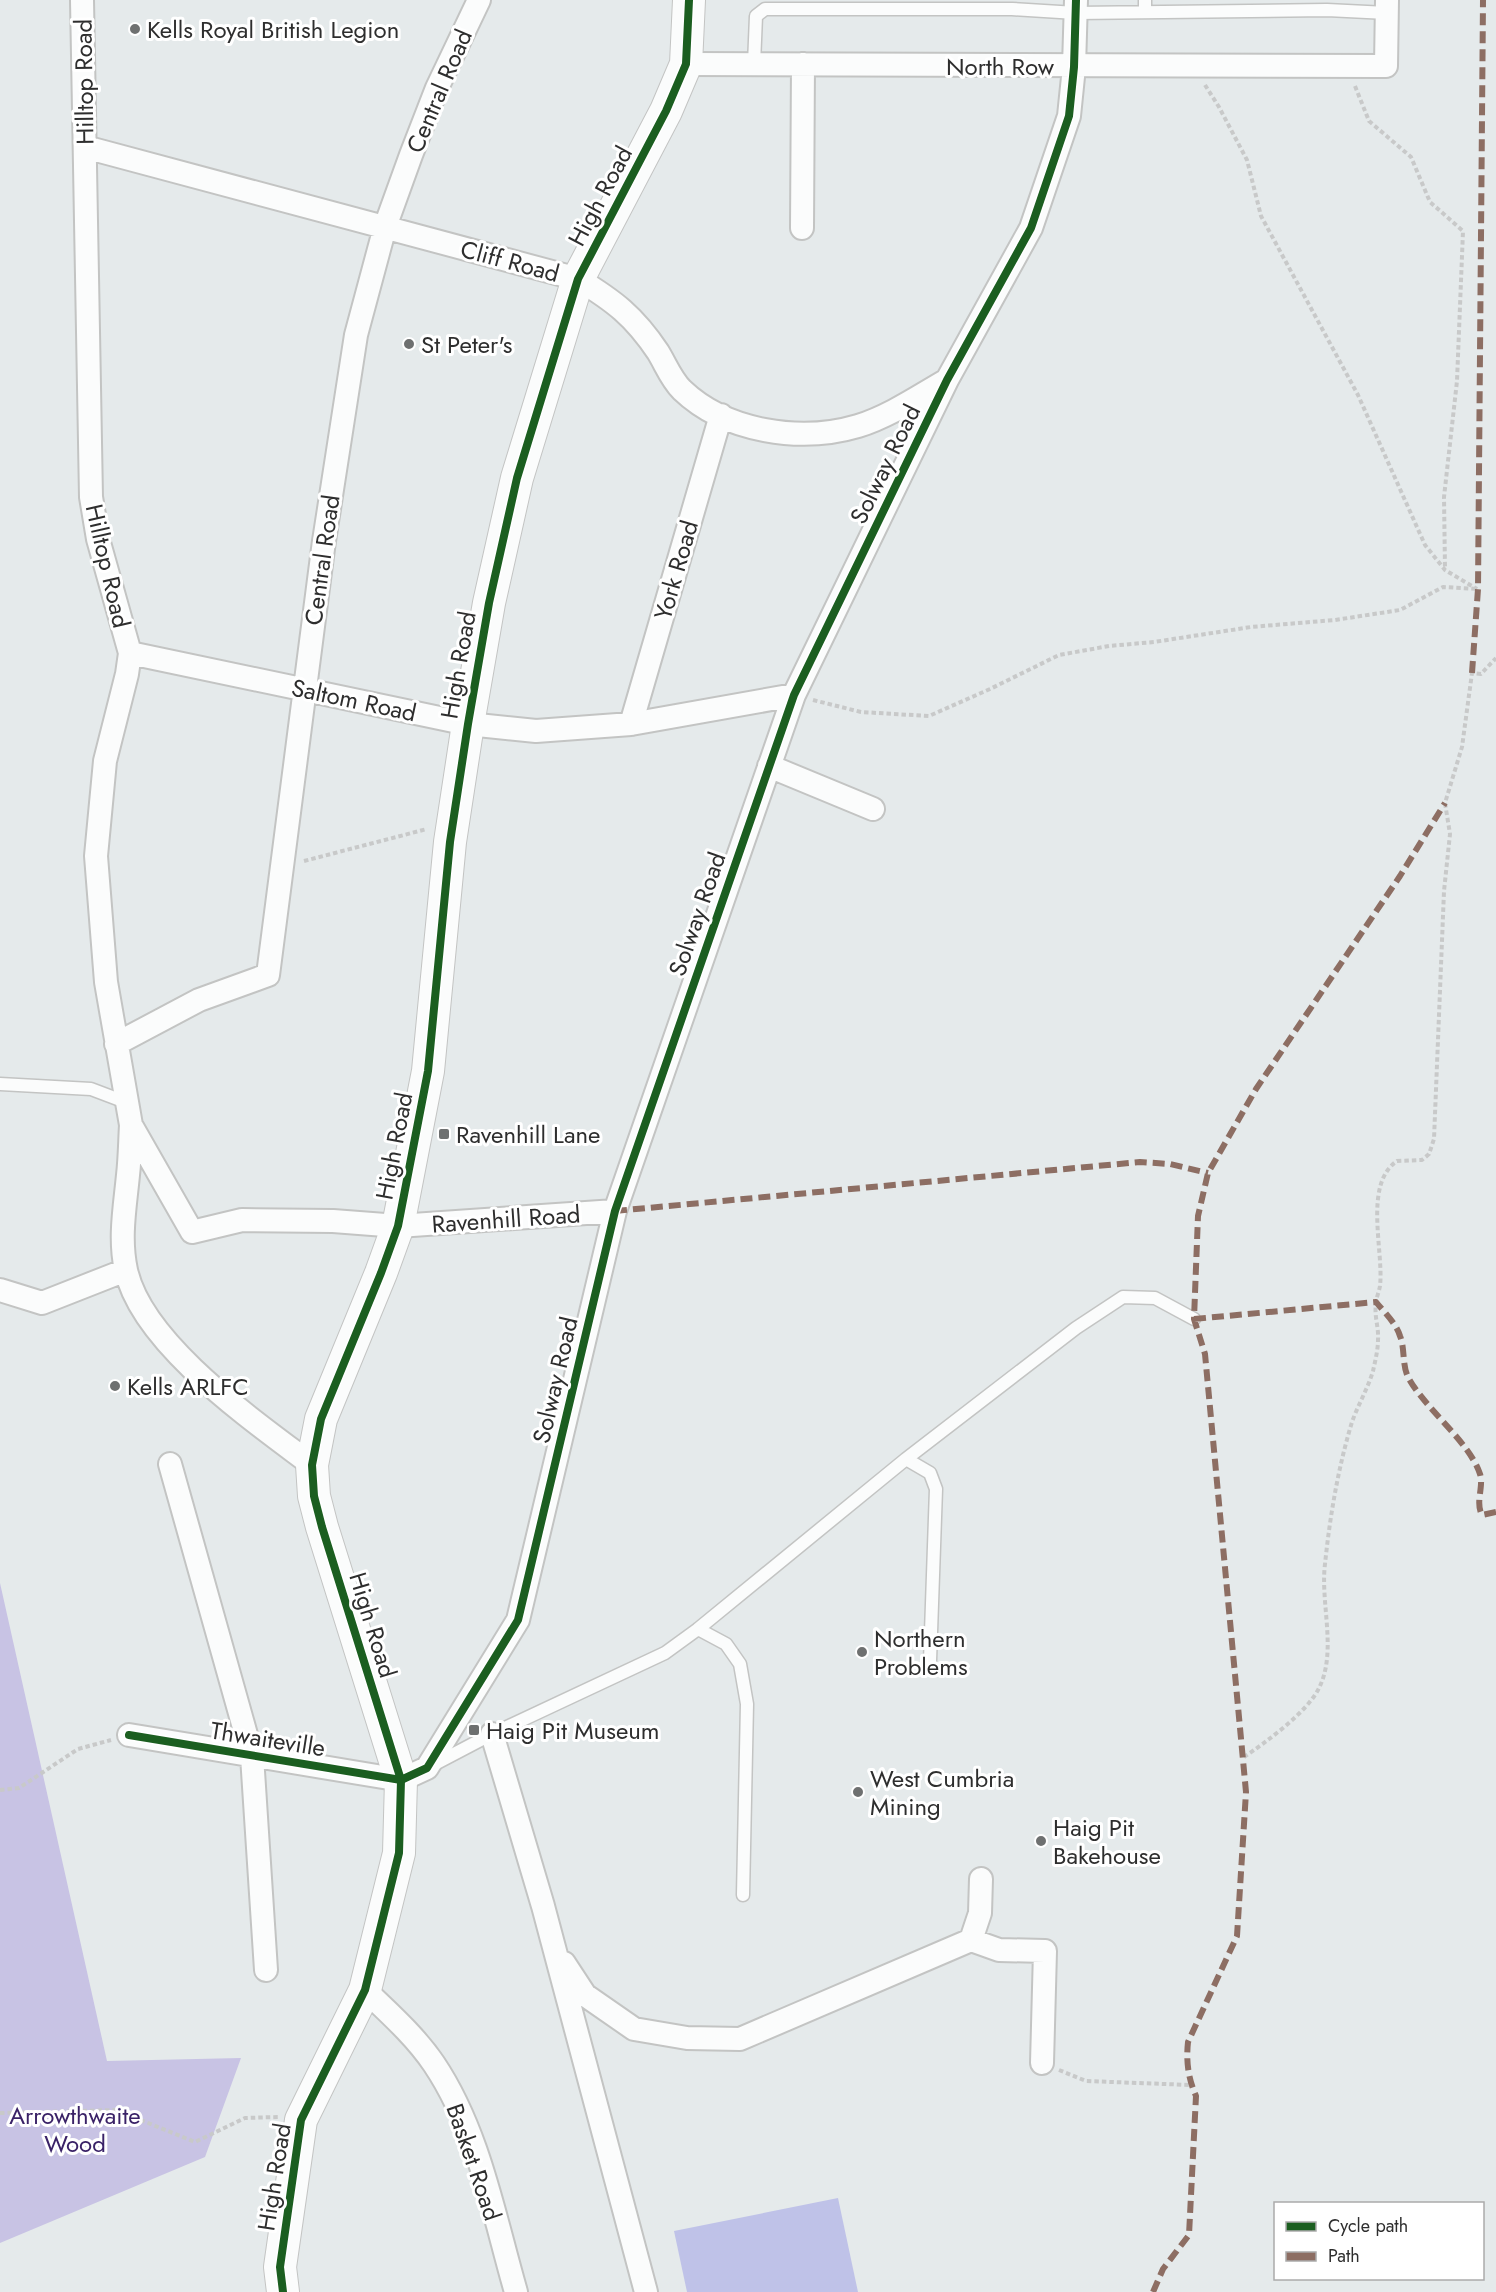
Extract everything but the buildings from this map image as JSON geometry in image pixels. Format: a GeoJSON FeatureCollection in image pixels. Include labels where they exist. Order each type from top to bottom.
{"type":"FeatureCollection","features":[{"type":"Feature","properties":{"kind":"street","name":"Hilltop Road"},"geometry":{"type":"LineString","coordinates":[[82,0],[91,497],[98,539],[130,653],[127,674],[105,761],[96,856],[106,982],[129,1114],[122,1237],[126,1270],[133,1292],[147,1317],[185,1362],[258,1424],[312,1465]]}},
{"type":"Feature","properties":{"kind":"street","name":"Central Road"},"geometry":{"type":"LineString","coordinates":[[116,1044],[199,1000],[268,975],[324,541],[356,335],[385,227],[437,88],[479,0]]}},
{"type":"Feature","properties":{"kind":"street","name":"High Road"},"geometry":{"type":"LineString","coordinates":[[283,2292],[280,2267],[303,2116],[365,1990],[399,1853],[414,1774],[322,1527],[314,1496],[312,1465],[321,1419],[398,1226],[428,1071],[450,842],[468,724],[489,603],[517,478],[578,279],[666,111],[686,64],[689,0]]}},
{"type":"Feature","properties":{"kind":"street","name":"Solway Road"},"geometry":{"type":"LineString","coordinates":[[414,1774],[518,1620],[615,1211],[769,765],[794,695],[947,380],[1031,228],[1069,116],[1074,67],[1076,6]]}},
{"type":"Feature","properties":{"kind":"street","name":"North Row"},"geometry":{"type":"LineString","coordinates":[[686,64],[1074,67],[1386,66],[1387,6]]}},
{"type":"Feature","properties":{"kind":"street"},"geometry":{"type":"LineString","coordinates":[[802,228],[803,64]]}},
{"type":"Feature","properties":{"kind":"street","name":"Cliff Road"},"geometry":{"type":"LineString","coordinates":[[85,147],[578,279],[613,300],[631,315],[682,389],[721,416],[752,426],[786,434],[833,431],[858,426],[884,416],[947,380]]}},
{"type":"Feature","properties":{"kind":"street","name":"York Road"},"geometry":{"type":"LineString","coordinates":[[631,724],[721,416]]}},
{"type":"Feature","properties":{"kind":"street","name":"Saltom Road"},"geometry":{"type":"LineString","coordinates":[[130,653],[468,724],[536,731],[631,724],[794,695]]}},
{"type":"Feature","properties":{"kind":"street"},"geometry":{"type":"LineString","coordinates":[[769,765],[873,809]]}},
{"type":"Feature","properties":{"kind":"street","name":"Hilltop Road"},"geometry":{"type":"LineString","coordinates":[[129,1114],[192,1232],[242,1221],[333,1221],[398,1226]]}},
{"type":"Feature","properties":{"kind":"street","name":"Ravenhill Road"},"geometry":{"type":"LineString","coordinates":[[398,1226],[615,1211]]}},
{"type":"Feature","properties":{"kind":"street"},"geometry":{"type":"LineString","coordinates":[[0,1290],[42,1303],[126,1270]]}},
{"type":"Feature","properties":{"kind":"street","name":"Thwaiteville"},"geometry":{"type":"LineString","coordinates":[[170,1464],[252,1756],[266,1970]]}},
{"type":"Feature","properties":{"kind":"street"},"geometry":{"type":"LineString","coordinates":[[492,1734],[554,1949],[646,2292]]}},
{"type":"Feature","properties":{"kind":"street","name":"Thwaiteville"},"geometry":{"type":"LineString","coordinates":[[129,1735],[252,1756],[414,1774]]}},
{"type":"Feature","properties":{"kind":"street"},"geometry":{"type":"LineString","coordinates":[[971,1940],[980,1913],[981,1879]]}},
{"type":"Feature","properties":{"kind":"street"},"geometry":{"type":"LineString","coordinates":[[554,1949],[585,1995],[633,2029],[687,2038],[740,2039],[971,1940],[999,1950],[1044,1951],[1042,2063]]}},
{"type":"Feature","properties":{"kind":"street","name":"Basket Road"},"geometry":{"type":"LineString","coordinates":[[365,1990],[401,2024],[434,2064],[453,2099],[474,2147],[516,2292]]}},
{"type":"Feature","properties":{"kind":"lane"},"geometry":{"type":"LineString","coordinates":[[754,64],[757,0]]}},
{"type":"Feature","properties":{"kind":"lane"},"geometry":{"type":"LineString","coordinates":[[756,16],[765,9],[1012,4],[1387,6]]}},
{"type":"Feature","properties":{"kind":"lane"},"geometry":{"type":"LineString","coordinates":[[0,1084],[91,1089],[129,1114]]}},
{"type":"Feature","properties":{"kind":"lane"},"geometry":{"type":"LineString","coordinates":[[414,1774],[492,1734],[665,1653],[698,1629],[906,1460],[1076,1328],[1123,1297],[1155,1298],[1194,1319]]}},
{"type":"Feature","properties":{"kind":"lane"},"geometry":{"type":"LineString","coordinates":[[906,1460],[930,1473],[936,1489],[930,1661]]}},
{"type":"Feature","properties":{"kind":"lane"},"geometry":{"type":"LineString","coordinates":[[698,1629],[726,1644],[740,1664],[747,1704],[743,1895]]}},
{"type":"Feature","properties":{"kind":"path"},"geometry":{"type":"LineString","coordinates":[[794,695],[861,712],[928,716],[1059,655],[1251,627],[1335,620],[1400,610],[1443,587],[1478,589],[1445,570],[1425,545],[1358,395],[1261,216],[1247,160],[1220,107],[1191,66]]}},
{"type":"Feature","properties":{"kind":"path"},"geometry":{"type":"LineString","coordinates":[[1347,66],[1369,121],[1411,157],[1431,202],[1463,231],[1457,381],[1444,497],[1445,570]]}},
{"type":"Feature","properties":{"kind":"path"},"geometry":{"type":"LineString","coordinates":[[1244,1757],[1269,1741],[1300,1711],[1318,1690],[1324,1671],[1327,1654],[1324,1574],[1334,1493],[1338,1471],[1356,1411],[1373,1372],[1378,1340],[1375,1312],[1380,1288],[1377,1223],[1381,1185],[1384,1174],[1398,1161],[1422,1160],[1429,1154],[1434,1139],[1444,891],[1450,834],[1445,803],[1462,747],[1472,673],[1481,674],[1496,658]]}},
{"type":"Feature","properties":{"kind":"path"},"geometry":{"type":"LineString","coordinates":[[300,862],[428,828]]}},
{"type":"Feature","properties":{"kind":"path"},"geometry":{"type":"LineString","coordinates":[[0,1790],[19,1788],[78,1749],[129,1735]]}},
{"type":"Feature","properties":{"kind":"path"},"geometry":{"type":"LineString","coordinates":[[1042,2063],[1086,2081],[1191,2085]]}},
{"type":"Feature","properties":{"kind":"path"},"geometry":{"type":"LineString","coordinates":[[0,2113],[116,2110],[195,2142],[245,2118],[303,2116]]}},
{"type":"Feature","properties":{"kind":"green space","name":"Arrowthwaite Wood"},"geometry":{"type":"Polygon","coordinates":[[[0,1583],[107,2061],[241,2058],[205,2157],[0,2243],[0,1583]]]}},
{"type":"Feature","properties":{"kind":"shaded area"},"geometry":{"type":"Polygon","coordinates":[[[838,2198],[858,2292],[687,2292],[674,2231],[838,2198]]]}},
{"type":"Feature","properties":{"kind":"marked path"},"geometry":{"type":"LineString","coordinates":[[1472,673],[1478,589],[1483,0]]}},
{"type":"Feature","properties":{"kind":"marked path"},"geometry":{"type":"LineString","coordinates":[[1153,2292],[1163,2269],[1189,2235],[1196,2096],[1188,2069],[1188,2042],[1237,1936],[1246,1792],[1205,1354],[1194,1319],[1198,1216],[1208,1173],[1256,1089],[1400,876],[1445,803]]}},
{"type":"Feature","properties":{"kind":"marked path"},"geometry":{"type":"LineString","coordinates":[[615,1211],[1140,1162],[1170,1164],[1208,1173]]}},
{"type":"Feature","properties":{"kind":"marked path"},"geometry":{"type":"LineString","coordinates":[[1194,1319],[1376,1302],[1398,1331],[1408,1377],[1425,1401],[1466,1449],[1480,1474],[1479,1505],[1482,1515],[1496,1512]]}},
{"type":"Feature","properties":{"kind":"cycle path"},"geometry":{"type":"LineString","coordinates":[[283,2292],[280,2267],[301,2120],[365,1990],[399,1853],[401,1780],[322,1527],[314,1496],[312,1465],[321,1419],[398,1226],[428,1071],[450,842],[468,724],[489,603],[517,478],[578,279],[666,111],[686,64],[689,0]]}},
{"type":"Feature","properties":{"kind":"cycle path"},"geometry":{"type":"LineString","coordinates":[[129,1735],[401,1780],[427,1768],[518,1620],[615,1211],[794,695],[947,380],[1031,228],[1069,116],[1074,67],[1076,0]]}},
{"type":"Feature","properties":{"kind":"place","name":"Kells Royal British Legion"},"geometry":{"type":"Point","coordinates":[135,29]}},
{"type":"Feature","properties":{"kind":"place","name":"St Peter's"},"geometry":{"type":"Point","coordinates":[409,344]}},
{"type":"Feature","properties":{"kind":"place","name":"Ravenhill Lane"},"geometry":{"type":"Point","coordinates":[444,1134]}},
{"type":"Feature","properties":{"kind":"place","name":"Kells ARLFC"},"geometry":{"type":"Point","coordinates":[115,1386]}},
{"type":"Feature","properties":{"kind":"place","name":"Northern Problems"},"geometry":{"type":"Point","coordinates":[862,1652]}},
{"type":"Feature","properties":{"kind":"place","name":"Haig Pit Museum"},"geometry":{"type":"Point","coordinates":[474,1730]}},
{"type":"Feature","properties":{"kind":"place","name":"West Cumbria Mining"},"geometry":{"type":"Point","coordinates":[858,1792]}},
{"type":"Feature","properties":{"kind":"place","name":"Haig Pit Bakehouse"},"geometry":{"type":"Point","coordinates":[1041,1841]}}]}
